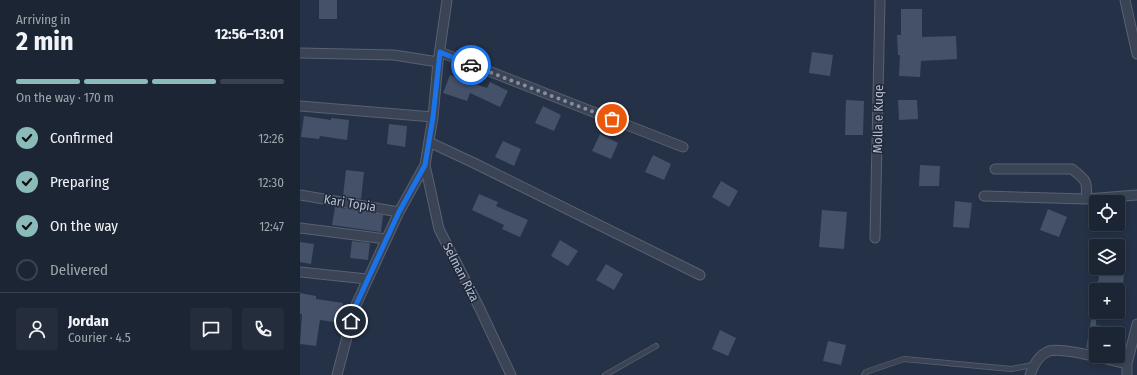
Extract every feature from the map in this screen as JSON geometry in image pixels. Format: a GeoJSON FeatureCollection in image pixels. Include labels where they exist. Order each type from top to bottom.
{"type":"FeatureCollection","features":[{"type":"Feature","properties":{"kind":"street"},"geometry":{"type":"LineString","coordinates":[[337,375],[355,307],[399,212],[425,165],[433,117],[446,0]]}},
{"type":"Feature","properties":{"kind":"street","name":"Molla e Kuqe"},"geometry":{"type":"LineString","coordinates":[[875,238],[880,0]]}},
{"type":"Feature","properties":{"kind":"street"},"geometry":{"type":"LineString","coordinates":[[1125,0],[1137,54]]}},
{"type":"Feature","properties":{"kind":"street"},"geometry":{"type":"LineString","coordinates":[[300,53],[439,57],[683,147]]}},
{"type":"Feature","properties":{"kind":"street"},"geometry":{"type":"LineString","coordinates":[[300,106],[433,117]]}},
{"type":"Feature","properties":{"kind":"street"},"geometry":{"type":"LineString","coordinates":[[429,142],[700,275]]}},
{"type":"Feature","properties":{"kind":"street","name":"Selman Riza"},"geometry":{"type":"LineString","coordinates":[[425,165],[439,229],[479,307],[511,375]]}},
{"type":"Feature","properties":{"kind":"street"},"geometry":{"type":"LineString","coordinates":[[994,169],[1072,169],[1082,177],[1087,185],[1086,199]]}},
{"type":"Feature","properties":{"kind":"street","name":"Kari Topia"},"geometry":{"type":"LineString","coordinates":[[300,195],[399,212]]}},
{"type":"Feature","properties":{"kind":"street"},"geometry":{"type":"LineString","coordinates":[[984,196],[1086,199],[1137,195]]}},
{"type":"Feature","properties":{"kind":"street"},"geometry":{"type":"LineString","coordinates":[[300,228],[386,239]]}},
{"type":"Feature","properties":{"kind":"street"},"geometry":{"type":"LineString","coordinates":[[300,272],[367,280]]}},
{"type":"Feature","properties":{"kind":"street"},"geometry":{"type":"LineString","coordinates":[[1127,375],[1127,364],[1137,324]]}},
{"type":"Feature","properties":{"kind":"street"},"geometry":{"type":"LineString","coordinates":[[1030,375],[1033,365],[1040,357],[1049,351],[1065,351],[1127,364]]}},
{"type":"Feature","properties":{"kind":"lane"},"geometry":{"type":"LineString","coordinates":[[605,375],[656,346]]}},
{"type":"Feature","properties":{"kind":"lane"},"geometry":{"type":"LineString","coordinates":[[864,375],[866,372],[904,359],[1011,369],[1033,365]]}},
{"type":"Feature","properties":{"kind":"building"},"geometry":{"type":"Polygon","coordinates":[[[319,0],[337,0],[337,19],[319,19],[319,0]]]}},
{"type":"Feature","properties":{"kind":"building"},"geometry":{"type":"Polygon","coordinates":[[[901,9],[922,9],[922,37],[956,36],[957,59],[921,61],[920,77],[899,76],[900,55],[898,55],[897,35],[901,35],[901,9]]]}},
{"type":"Feature","properties":{"kind":"building"},"geometry":{"type":"Polygon","coordinates":[[[812,52],[833,55],[830,76],[809,73],[812,52]]]}},
{"type":"Feature","properties":{"kind":"building"},"geometry":{"type":"Polygon","coordinates":[[[450,75],[487,88],[490,82],[508,91],[500,107],[470,93],[467,101],[443,93],[450,75]]]}},
{"type":"Feature","properties":{"kind":"building"},"geometry":{"type":"Polygon","coordinates":[[[846,100],[864,101],[863,135],[845,135],[846,100]]]}},
{"type":"Feature","properties":{"kind":"building"},"geometry":{"type":"Polygon","coordinates":[[[898,100],[917,100],[918,119],[899,120],[898,100]]]}},
{"type":"Feature","properties":{"kind":"building"},"geometry":{"type":"Polygon","coordinates":[[[543,106],[561,115],[554,131],[535,123],[543,106]]]}},
{"type":"Feature","properties":{"kind":"building"},"geometry":{"type":"Polygon","coordinates":[[[304,116],[331,120],[331,118],[349,120],[347,140],[320,136],[319,139],[301,137],[304,116]]]}},
{"type":"Feature","properties":{"kind":"building"},"geometry":{"type":"Polygon","coordinates":[[[389,124],[407,126],[405,147],[387,144],[389,124]]]}},
{"type":"Feature","properties":{"kind":"building"},"geometry":{"type":"Polygon","coordinates":[[[600,134],[618,143],[611,159],[592,151],[600,134]]]}},
{"type":"Feature","properties":{"kind":"building"},"geometry":{"type":"Polygon","coordinates":[[[503,141],[521,149],[514,166],[495,157],[503,141]]]}},
{"type":"Feature","properties":{"kind":"building"},"geometry":{"type":"Polygon","coordinates":[[[653,155],[671,164],[664,180],[645,172],[653,155]]]}},
{"type":"Feature","properties":{"kind":"building"},"geometry":{"type":"Polygon","coordinates":[[[920,165],[940,166],[939,186],[919,186],[920,165]]]}},
{"type":"Feature","properties":{"kind":"building"},"geometry":{"type":"Polygon","coordinates":[[[346,170],[364,172],[361,199],[343,196],[346,170]]]}},
{"type":"Feature","properties":{"kind":"building"},"geometry":{"type":"Polygon","coordinates":[[[721,181],[738,191],[729,207],[712,197],[721,181]]]}},
{"type":"Feature","properties":{"kind":"building"},"geometry":{"type":"Polygon","coordinates":[[[479,194],[498,202],[496,206],[528,220],[520,237],[502,229],[504,225],[472,210],[479,194]]]}},
{"type":"Feature","properties":{"kind":"building"},"geometry":{"type":"Polygon","coordinates":[[[955,201],[972,203],[969,228],[953,227],[955,201]]]}},
{"type":"Feature","properties":{"kind":"building"},"geometry":{"type":"Polygon","coordinates":[[[335,207],[383,215],[381,232],[332,225],[335,207]]]}},
{"type":"Feature","properties":{"kind":"building"},"geometry":{"type":"Polygon","coordinates":[[[1048,209],[1067,217],[1059,237],[1040,230],[1048,209]]]}},
{"type":"Feature","properties":{"kind":"building"},"geometry":{"type":"Polygon","coordinates":[[[822,210],[847,212],[844,249],[819,247],[822,210]]]}},
{"type":"Feature","properties":{"kind":"building"},"geometry":{"type":"Polygon","coordinates":[[[560,240],[578,251],[568,266],[551,256],[560,240]]]}},
{"type":"Feature","properties":{"kind":"building"},"geometry":{"type":"Polygon","coordinates":[[[352,241],[370,243],[368,260],[350,258],[352,241]]]}},
{"type":"Feature","properties":{"kind":"building"},"geometry":{"type":"Polygon","coordinates":[[[300,242],[314,244],[311,264],[300,262],[300,242]]]}},
{"type":"Feature","properties":{"kind":"building"},"geometry":{"type":"Polygon","coordinates":[[[606,264],[623,274],[614,290],[596,280],[606,264]]]}},
{"type":"Feature","properties":{"kind":"building"},"geometry":{"type":"Polygon","coordinates":[[[1099,275],[1124,275],[1123,283],[1098,283],[1099,275]]]}},
{"type":"Feature","properties":{"kind":"building"},"geometry":{"type":"Polygon","coordinates":[[[300,293],[316,296],[316,299],[343,303],[340,323],[320,320],[316,346],[300,344],[302,314],[300,314],[300,293]]]}},
{"type":"Feature","properties":{"kind":"building"},"geometry":{"type":"Polygon","coordinates":[[[1091,320],[1096,320],[1096,325],[1107,327],[1090,327],[1091,320]]]}},
{"type":"Feature","properties":{"kind":"building"},"geometry":{"type":"Polygon","coordinates":[[[720,330],[736,338],[728,356],[712,349],[720,330]]]}},
{"type":"Feature","properties":{"kind":"building"},"geometry":{"type":"Polygon","coordinates":[[[1089,331],[1089,349],[1086,348],[1089,331]]]}},
{"type":"Feature","properties":{"kind":"building"},"geometry":{"type":"Polygon","coordinates":[[[828,341],[846,345],[841,365],[823,361],[828,341]]]}},
{"type":"Feature","properties":{"kind":"way so far"},"geometry":{"type":"LineString","coordinates":[[471,65],[612,119]]}},
{"type":"Feature","properties":{"kind":"route"},"geometry":{"type":"LineString","coordinates":[[351,321],[355,307],[399,212],[425,165],[433,117],[440,52],[471,65]]}}]}
